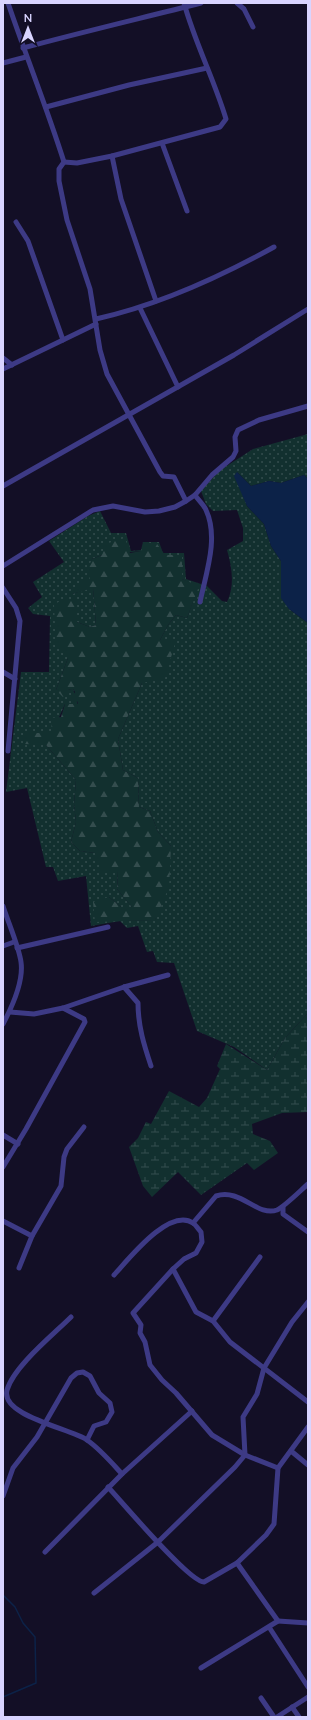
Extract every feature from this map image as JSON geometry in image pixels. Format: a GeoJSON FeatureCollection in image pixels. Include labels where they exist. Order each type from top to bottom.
{"type":"FeatureCollection","features":[{"type":"Feature","properties":{"kind":"street"},"geometry":{"type":"LineString","coordinates":[[8,3],[26,57],[46,107],[64,162]]}},
{"type":"Feature","properties":{"kind":"street"},"geometry":{"type":"LineString","coordinates":[[23,48],[184,5],[201,3]]}},
{"type":"Feature","properties":{"kind":"street"},"geometry":{"type":"LineString","coordinates":[[237,3],[244,9],[253,27]]}},
{"type":"Feature","properties":{"kind":"street"},"geometry":{"type":"LineString","coordinates":[[64,162],[77,163],[112,156],[220,127],[224,123],[226,119],[220,98],[207,68],[184,5]]}},
{"type":"Feature","properties":{"kind":"street"},"geometry":{"type":"LineString","coordinates":[[3,63],[26,57]]}},
{"type":"Feature","properties":{"kind":"street"},"geometry":{"type":"LineString","coordinates":[[46,107],[129,85],[207,68]]}},
{"type":"Feature","properties":{"kind":"street"},"geometry":{"type":"LineString","coordinates":[[162,143],[187,211]]}},
{"type":"Feature","properties":{"kind":"street"},"geometry":{"type":"LineString","coordinates":[[112,156],[121,199],[156,301]]}},
{"type":"Feature","properties":{"kind":"street"},"geometry":{"type":"LineString","coordinates":[[64,162],[59,169],[59,181],[67,220],[90,289],[100,350],[107,374],[160,472],[164,476],[174,477],[186,501]]}},
{"type":"Feature","properties":{"kind":"street"},"geometry":{"type":"LineString","coordinates":[[16,222],[28,241],[63,340]]}},
{"type":"Feature","properties":{"kind":"street"},"geometry":{"type":"LineString","coordinates":[[3,369],[96,322],[140,308],[199,285],[274,248]]}},
{"type":"Feature","properties":{"kind":"street"},"geometry":{"type":"LineString","coordinates":[[140,308],[178,387]]}},
{"type":"Feature","properties":{"kind":"street"},"geometry":{"type":"LineString","coordinates":[[3,486],[130,415],[308,309]]}},
{"type":"Feature","properties":{"kind":"street"},"geometry":{"type":"LineString","coordinates":[[3,358],[12,365]]}},
{"type":"Feature","properties":{"kind":"street"},"geometry":{"type":"LineString","coordinates":[[3,566],[93,510],[113,506],[145,512],[159,511],[175,507],[194,495],[212,475],[233,456],[236,451],[235,437],[238,430],[259,420],[308,406]]}},
{"type":"Feature","properties":{"kind":"street"},"geometry":{"type":"LineString","coordinates":[[194,495],[206,509],[212,529],[211,553],[200,602]]}},
{"type":"Feature","properties":{"kind":"street"},"geometry":{"type":"LineString","coordinates":[[3,588],[16,608],[20,620],[8,751]]}},
{"type":"Feature","properties":{"kind":"street"},"geometry":{"type":"LineString","coordinates":[[3,672],[15,679]]}},
{"type":"Feature","properties":{"kind":"street"},"geometry":{"type":"LineString","coordinates":[[3,906],[21,961],[22,972],[10,1012],[3,1024]]}},
{"type":"Feature","properties":{"kind":"street"},"geometry":{"type":"LineString","coordinates":[[17,948],[108,927]]}},
{"type":"Feature","properties":{"kind":"street"},"geometry":{"type":"LineString","coordinates":[[3,946],[14,942]]}},
{"type":"Feature","properties":{"kind":"street"},"geometry":{"type":"LineString","coordinates":[[10,1012],[34,1014],[63,1008],[124,987],[168,975]]}},
{"type":"Feature","properties":{"kind":"street"},"geometry":{"type":"LineString","coordinates":[[124,987],[138,1003],[140,1032],[151,1066]]}},
{"type":"Feature","properties":{"kind":"street"},"geometry":{"type":"LineString","coordinates":[[3,1167],[18,1144],[86,1022],[84,1019],[63,1008]]}},
{"type":"Feature","properties":{"kind":"street"},"geometry":{"type":"LineString","coordinates":[[19,1268],[32,1236],[61,1186],[64,1157],[67,1148],[84,1127]]}},
{"type":"Feature","properties":{"kind":"street"},"geometry":{"type":"LineString","coordinates":[[3,1136],[18,1144]]}},
{"type":"Feature","properties":{"kind":"street"},"geometry":{"type":"LineString","coordinates":[[276,1210],[283,1207],[308,1184]]}},
{"type":"Feature","properties":{"kind":"street"},"geometry":{"type":"LineString","coordinates":[[193,1223],[216,1196],[221,1194],[242,1198],[257,1208],[276,1210],[284,1214],[308,1232]]}},
{"type":"Feature","properties":{"kind":"street"},"geometry":{"type":"LineString","coordinates":[[283,1207],[284,1214]]}},
{"type":"Feature","properties":{"kind":"street"},"geometry":{"type":"LineString","coordinates":[[114,1275],[156,1232],[169,1222],[179,1220],[193,1223],[201,1232],[200,1248],[193,1256],[184,1259],[173,1269],[135,1310],[134,1315],[140,1325],[140,1333],[150,1365],[212,1435],[244,1455],[278,1468]]}},
{"type":"Feature","properties":{"kind":"street"},"geometry":{"type":"LineString","coordinates":[[3,1221],[32,1236]]}},
{"type":"Feature","properties":{"kind":"street"},"geometry":{"type":"LineString","coordinates":[[213,1321],[260,1257]]}},
{"type":"Feature","properties":{"kind":"street"},"geometry":{"type":"LineString","coordinates":[[173,1269],[196,1312],[213,1321],[230,1342],[308,1402]]}},
{"type":"Feature","properties":{"kind":"street"},"geometry":{"type":"LineString","coordinates":[[94,1593],[158,1542],[235,1467],[244,1455],[243,1417],[257,1394],[264,1368],[292,1322],[308,1302]]}},
{"type":"Feature","properties":{"kind":"street"},"geometry":{"type":"LineString","coordinates":[[71,1317],[17,1371],[6,1390],[10,1404],[45,1424],[64,1429],[87,1440],[111,1461],[122,1474]]}},
{"type":"Feature","properties":{"kind":"street"},"geometry":{"type":"LineString","coordinates":[[3,1496],[12,1468],[29,1448],[45,1424],[71,1378],[77,1373],[86,1372],[90,1376],[99,1393],[110,1403],[112,1412],[106,1422],[94,1426],[87,1440]]}},
{"type":"Feature","properties":{"kind":"street"},"geometry":{"type":"LineString","coordinates":[[45,1552],[108,1487],[192,1411]]}},
{"type":"Feature","properties":{"kind":"street"},"geometry":{"type":"LineString","coordinates":[[108,1487],[158,1542],[201,1583],[237,1564],[266,1535],[274,1524],[278,1468],[308,1427]]}},
{"type":"Feature","properties":{"kind":"street"},"geometry":{"type":"LineString","coordinates":[[291,1451],[308,1465]]}},
{"type":"Feature","properties":{"kind":"street"},"geometry":{"type":"LineString","coordinates":[[237,1564],[278,1621]]}},
{"type":"Feature","properties":{"kind":"street"},"geometry":{"type":"LineString","coordinates":[[200,1668],[278,1621],[308,1623]]}},
{"type":"Feature","properties":{"kind":"street"},"geometry":{"type":"LineString","coordinates":[[270,1627],[308,1687]]}},
{"type":"Feature","properties":{"kind":"street"},"geometry":{"type":"LineString","coordinates":[[261,1698],[276,1717],[308,1697]]}},
{"type":"Feature","properties":{"kind":"street"},"geometry":{"type":"LineString","coordinates":[[292,1707],[299,1717]]}},
{"type":"Feature","properties":{"kind":"green space"},"geometry":{"type":"Polygon","coordinates":[[[308,434],[308,479],[304,475],[281,483],[269,481],[251,486],[237,472],[247,506],[264,524],[271,546],[281,561],[289,609],[308,623],[308,1013],[285,1038],[267,1070],[234,1047],[197,1031],[174,963],[157,962],[153,951],[147,952],[138,926],[127,928],[120,921],[91,926],[86,876],[58,881],[53,867],[46,867],[27,788],[6,792],[21,672],[49,672],[50,616],[33,614],[28,608],[42,597],[33,582],[64,562],[49,541],[88,516],[100,511],[111,533],[126,533],[131,551],[141,550],[143,542],[159,542],[163,553],[184,553],[186,579],[207,586],[222,601],[227,602],[230,596],[232,576],[227,550],[243,541],[243,528],[237,510],[213,511],[206,504],[201,491],[219,471],[253,449],[308,434]],[[141,551],[102,555],[92,559],[90,580],[72,594],[93,587],[96,625],[90,627],[77,622],[68,658],[56,690],[73,689],[78,705],[65,704],[52,733],[27,733],[46,745],[76,780],[74,804],[76,822],[71,842],[80,851],[95,853],[118,871],[117,889],[133,908],[121,907],[109,897],[95,921],[155,920],[171,846],[158,832],[150,811],[139,807],[138,778],[123,770],[118,739],[142,683],[175,640],[160,640],[168,625],[176,615],[187,618],[198,587],[182,579],[165,555],[141,551]]]}},
{"type":"Feature","properties":{"kind":"green space"},"geometry":{"type":"Polygon","coordinates":[[[125,538],[130,553],[141,551],[144,545],[157,544],[165,555],[182,555],[182,579],[199,586],[187,618],[176,615],[168,625],[160,640],[176,640],[165,678],[142,683],[118,739],[123,770],[138,778],[139,807],[150,811],[158,832],[171,846],[169,887],[155,920],[95,922],[93,902],[109,897],[121,907],[132,907],[117,889],[118,871],[101,871],[95,853],[80,851],[71,842],[76,822],[74,804],[76,780],[46,745],[25,744],[21,739],[27,733],[52,733],[51,718],[61,717],[65,704],[78,704],[78,702],[71,699],[75,692],[73,689],[69,689],[64,698],[56,690],[68,658],[56,646],[54,605],[64,598],[75,601],[77,622],[90,627],[96,625],[93,588],[72,594],[71,590],[84,580],[90,579],[87,570],[92,559],[102,555],[105,544],[125,538]]]}},
{"type":"Feature","properties":{"kind":"green space"},"geometry":{"type":"Polygon","coordinates":[[[308,1013],[308,1112],[282,1113],[252,1124],[253,1134],[270,1141],[278,1153],[254,1170],[247,1163],[201,1195],[178,1172],[152,1197],[143,1186],[129,1147],[138,1138],[146,1122],[151,1124],[169,1091],[199,1107],[207,1098],[220,1069],[217,1066],[226,1044],[267,1070],[285,1038],[308,1013]]]}},
{"type":"Feature","properties":{"kind":"water"},"geometry":{"type":"Polygon","coordinates":[[[237,472],[251,486],[269,481],[281,483],[304,475],[308,479],[308,623],[289,609],[281,598],[281,561],[271,546],[264,524],[247,506],[234,476],[237,472]]]}},
{"type":"Feature","properties":{"kind":"waterway"},"geometry":{"type":"LineString","coordinates":[[3,1595],[15,1607],[23,1623],[35,1637],[36,1683],[3,1697]]}}]}
